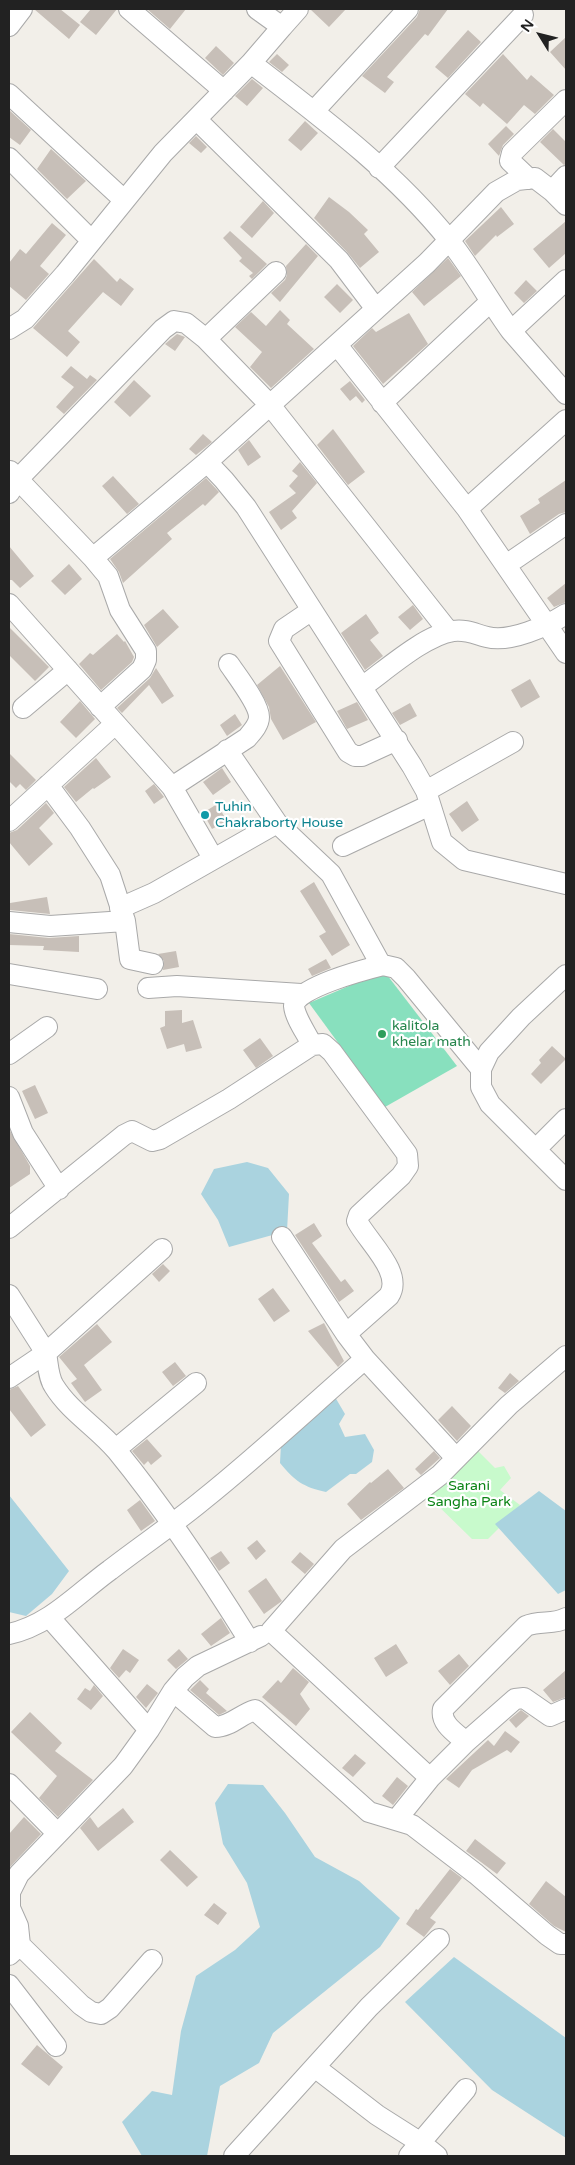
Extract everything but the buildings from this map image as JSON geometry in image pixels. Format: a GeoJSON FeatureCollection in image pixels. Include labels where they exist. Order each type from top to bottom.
{"type":"FeatureCollection","features":[{"type":"Feature","properties":{"kind":"street"},"geometry":{"type":"LineString","coordinates":[[9,26],[22,9]]}},
{"type":"Feature","properties":{"kind":"street"},"geometry":{"type":"LineString","coordinates":[[129,9],[224,91]]}},
{"type":"Feature","properties":{"kind":"street"},"geometry":{"type":"LineString","coordinates":[[257,9],[282,27]]}},
{"type":"Feature","properties":{"kind":"street"},"geometry":{"type":"LineString","coordinates":[[9,329],[25,319],[65,274],[163,153],[251,63],[298,9]]}},
{"type":"Feature","properties":{"kind":"street"},"geometry":{"type":"LineString","coordinates":[[314,111],[408,9]]}},
{"type":"Feature","properties":{"kind":"street"},"geometry":{"type":"LineString","coordinates":[[380,168],[523,15]]}},
{"type":"Feature","properties":{"kind":"street"},"geometry":{"type":"LineString","coordinates":[[251,63],[314,111],[380,168],[421,208],[450,241],[512,332],[566,394]]}},
{"type":"Feature","properties":{"kind":"street"},"geometry":{"type":"LineString","coordinates":[[9,94],[124,200]]}},
{"type":"Feature","properties":{"kind":"street"},"geometry":{"type":"LineString","coordinates":[[528,179],[510,161],[512,153],[566,100]]}},
{"type":"Feature","properties":{"kind":"street"},"geometry":{"type":"LineString","coordinates":[[197,120],[339,260],[376,309]]}},
{"type":"Feature","properties":{"kind":"street"},"geometry":{"type":"LineString","coordinates":[[9,158],[91,240]]}},
{"type":"Feature","properties":{"kind":"street"},"geometry":{"type":"LineString","coordinates":[[552,191],[566,176]]}},
{"type":"Feature","properties":{"kind":"street"},"geometry":{"type":"LineString","coordinates":[[93,558],[207,462],[337,345],[450,241],[496,192],[517,180],[535,178],[566,205]]}},
{"type":"Feature","properties":{"kind":"street"},"geometry":{"type":"LineString","coordinates":[[206,339],[276,272]]}},
{"type":"Feature","properties":{"kind":"street"},"geometry":{"type":"LineString","coordinates":[[512,332],[566,280]]}},
{"type":"Feature","properties":{"kind":"street"},"geometry":{"type":"LineString","coordinates":[[382,403],[490,302]]}},
{"type":"Feature","properties":{"kind":"street"},"geometry":{"type":"LineString","coordinates":[[100,707],[142,669],[146,660],[146,651],[120,610],[108,576],[93,558],[12,480],[174,320],[186,322],[206,339],[270,404],[449,632]]}},
{"type":"Feature","properties":{"kind":"street"},"geometry":{"type":"LineString","coordinates":[[337,345],[467,508],[566,653]]}},
{"type":"Feature","properties":{"kind":"street"},"geometry":{"type":"LineString","coordinates":[[467,508],[566,420]]}},
{"type":"Feature","properties":{"kind":"street"},"geometry":{"type":"LineString","coordinates":[[207,462],[246,507],[397,740],[428,798],[442,842],[464,860],[566,884]]}},
{"type":"Feature","properties":{"kind":"street"},"geometry":{"type":"LineString","coordinates":[[506,565],[566,524]]}},
{"type":"Feature","properties":{"kind":"street"},"geometry":{"type":"LineString","coordinates":[[9,604],[172,787],[213,858]]}},
{"type":"Feature","properties":{"kind":"street"},"geometry":{"type":"LineString","coordinates":[[312,610],[284,630],[279,641],[348,752],[355,756],[362,756],[397,740]]}},
{"type":"Feature","properties":{"kind":"street"},"geometry":{"type":"LineString","coordinates":[[362,687],[420,646],[439,635],[456,630],[502,639],[549,626],[566,614]]}},
{"type":"Feature","properties":{"kind":"street"},"geometry":{"type":"LineString","coordinates":[[172,787],[247,738],[255,728],[259,718],[257,708],[229,664]]}},
{"type":"Feature","properties":{"kind":"street"},"geometry":{"type":"LineString","coordinates":[[23,708],[68,670]]}},
{"type":"Feature","properties":{"kind":"street"},"geometry":{"type":"LineString","coordinates":[[9,821],[116,724]]}},
{"type":"Feature","properties":{"kind":"street"},"geometry":{"type":"LineString","coordinates":[[343,846],[428,798],[513,742]]}},
{"type":"Feature","properties":{"kind":"street"},"geometry":{"type":"LineString","coordinates":[[227,750],[277,822],[332,874],[381,965]]}},
{"type":"Feature","properties":{"kind":"street"},"geometry":{"type":"LineString","coordinates":[[48,785],[80,828],[110,875],[122,914],[130,959],[153,964]]}},
{"type":"Feature","properties":{"kind":"street"},"geometry":{"type":"LineString","coordinates":[[9,922],[50,926],[122,914],[154,893],[277,822]]}},
{"type":"Feature","properties":{"kind":"street"},"geometry":{"type":"LineString","coordinates":[[312,1045],[294,1005],[301,994],[310,988],[381,965],[396,968],[406,978],[481,1069]]}},
{"type":"Feature","properties":{"kind":"street"},"geometry":{"type":"LineString","coordinates":[[9,974],[97,989]]}},
{"type":"Feature","properties":{"kind":"street"},"geometry":{"type":"LineString","coordinates":[[566,974],[521,1017],[489,1052],[481,1069],[481,1087],[490,1104],[566,1180]]}},
{"type":"Feature","properties":{"kind":"street"},"geometry":{"type":"LineString","coordinates":[[148,988],[178,986],[301,994]]}},
{"type":"Feature","properties":{"kind":"street"},"geometry":{"type":"LineString","coordinates":[[9,1054],[47,1026]]}},
{"type":"Feature","properties":{"kind":"street"},"geometry":{"type":"LineString","coordinates":[[9,1228],[124,1135],[132,1131],[152,1141],[160,1139],[229,1099],[312,1045],[323,1044],[332,1052],[407,1154],[408,1166],[402,1176],[359,1214],[357,1221],[388,1267],[394,1280],[393,1289],[388,1296],[346,1334]]}},
{"type":"Feature","properties":{"kind":"street"},"geometry":{"type":"LineString","coordinates":[[9,1099],[23,1133],[59,1189]]}},
{"type":"Feature","properties":{"kind":"street"},"geometry":{"type":"LineString","coordinates":[[536,1149],[566,1119]]}},
{"type":"Feature","properties":{"kind":"street"},"geometry":{"type":"LineString","coordinates":[[282,1237],[346,1334],[365,1359],[456,1458]]}},
{"type":"Feature","properties":{"kind":"street"},"geometry":{"type":"LineString","coordinates":[[9,1378],[46,1353],[162,1249]]}},
{"type":"Feature","properties":{"kind":"street"},"geometry":{"type":"LineString","coordinates":[[9,1295],[46,1353],[52,1385],[71,1407],[116,1449],[173,1524],[217,1587],[250,1642]]}},
{"type":"Feature","properties":{"kind":"street"},"geometry":{"type":"LineString","coordinates":[[152,1960],[110,2008],[101,2014],[91,2012],[14,1950],[18,1926],[10,1908],[10,1892],[19,1874],[123,1766],[149,1730],[173,1691],[185,1677],[198,1666],[271,1631],[343,1549],[440,1475],[503,1411],[566,1356]]}},
{"type":"Feature","properties":{"kind":"street"},"geometry":{"type":"LineString","coordinates":[[9,1634],[22,1631],[50,1618],[109,1570],[173,1524],[206,1498],[365,1359]]}},
{"type":"Feature","properties":{"kind":"street"},"geometry":{"type":"LineString","coordinates":[[116,1449],[196,1383]]}},
{"type":"Feature","properties":{"kind":"street"},"geometry":{"type":"LineString","coordinates":[[50,1618],[149,1730]]}},
{"type":"Feature","properties":{"kind":"street"},"geometry":{"type":"LineString","coordinates":[[466,1742],[445,1723],[441,1716],[443,1709],[526,1626],[534,1622],[560,1622],[566,1618]]}},
{"type":"Feature","properties":{"kind":"street"},"geometry":{"type":"LineString","coordinates":[[271,1631],[430,1778]]}},
{"type":"Feature","properties":{"kind":"street"},"geometry":{"type":"LineString","coordinates":[[173,1691],[215,1727],[222,1727],[244,1713],[255,1710],[369,1812],[412,1825],[476,1874],[546,1935],[560,1944],[566,1944]]}},
{"type":"Feature","properties":{"kind":"street"},"geometry":{"type":"LineString","coordinates":[[396,1819],[430,1778],[466,1742],[515,1699],[524,1698],[550,1716],[566,1709]]}},
{"type":"Feature","properties":{"kind":"street"},"geometry":{"type":"LineString","coordinates":[[9,1784],[57,1834]]}},
{"type":"Feature","properties":{"kind":"street"},"geometry":{"type":"LineString","coordinates":[[234,2156],[316,2068],[369,2006],[438,1939]]}},
{"type":"Feature","properties":{"kind":"street"},"geometry":{"type":"LineString","coordinates":[[9,1985],[56,2046]]}},
{"type":"Feature","properties":{"kind":"street"},"geometry":{"type":"LineString","coordinates":[[316,2068],[377,2115],[415,2150],[437,2156]]}},
{"type":"Feature","properties":{"kind":"street"},"geometry":{"type":"LineString","coordinates":[[415,2150],[466,2089]]}},
{"type":"Feature","properties":{"kind":"green space","name":"kalitola khelar math"},"geometry":{"type":"Polygon","coordinates":[[[384,971],[457,1066],[385,1107],[309,1003],[384,971]]]}},
{"type":"Feature","properties":{"kind":"green space","name":"Sarani Sangha Park"},"geometry":{"type":"Polygon","coordinates":[[[474,1447],[495,1468],[504,1466],[511,1478],[500,1490],[520,1505],[488,1539],[472,1539],[428,1496],[474,1447]]]}},
{"type":"Feature","properties":{"kind":"water"},"geometry":{"type":"Polygon","coordinates":[[[247,1162],[268,1168],[289,1194],[287,1231],[229,1247],[218,1220],[201,1194],[214,1169],[247,1162]]]}},
{"type":"Feature","properties":{"kind":"water"},"geometry":{"type":"Polygon","coordinates":[[[335,1397],[345,1414],[339,1424],[345,1437],[365,1434],[374,1450],[372,1462],[356,1474],[350,1474],[326,1492],[305,1485],[295,1479],[285,1469],[280,1463],[281,1444],[335,1397]]]}},
{"type":"Feature","properties":{"kind":"water"},"geometry":{"type":"Polygon","coordinates":[[[539,1491],[566,1511],[566,1590],[558,1594],[495,1524],[539,1491]]]}},
{"type":"Feature","properties":{"kind":"water"},"geometry":{"type":"Polygon","coordinates":[[[9,1495],[69,1571],[52,1594],[26,1616],[9,1612],[9,1495]]]}},
{"type":"Feature","properties":{"kind":"water"},"geometry":{"type":"Polygon","coordinates":[[[228,1784],[263,1785],[315,1857],[359,1881],[400,1918],[380,1947],[273,2033],[259,2063],[220,2086],[207,2156],[142,2156],[122,2122],[152,2091],[172,2095],[181,2031],[196,1976],[235,1950],[260,1927],[247,1883],[223,1844],[215,1803],[228,1784]]]}},
{"type":"Feature","properties":{"kind":"water"},"geometry":{"type":"Polygon","coordinates":[[[454,1957],[566,2038],[566,2138],[492,2090],[405,2002],[454,1957]]]}},
{"type":"Feature","properties":{"kind":"place","name":"Tuhin Chakraborty House"},"geometry":{"type":"Point","coordinates":[205,815]}},
{"type":"Feature","properties":{"kind":"place","name":"kalitola khelar math"},"geometry":{"type":"Point","coordinates":[382,1034]}}]}
